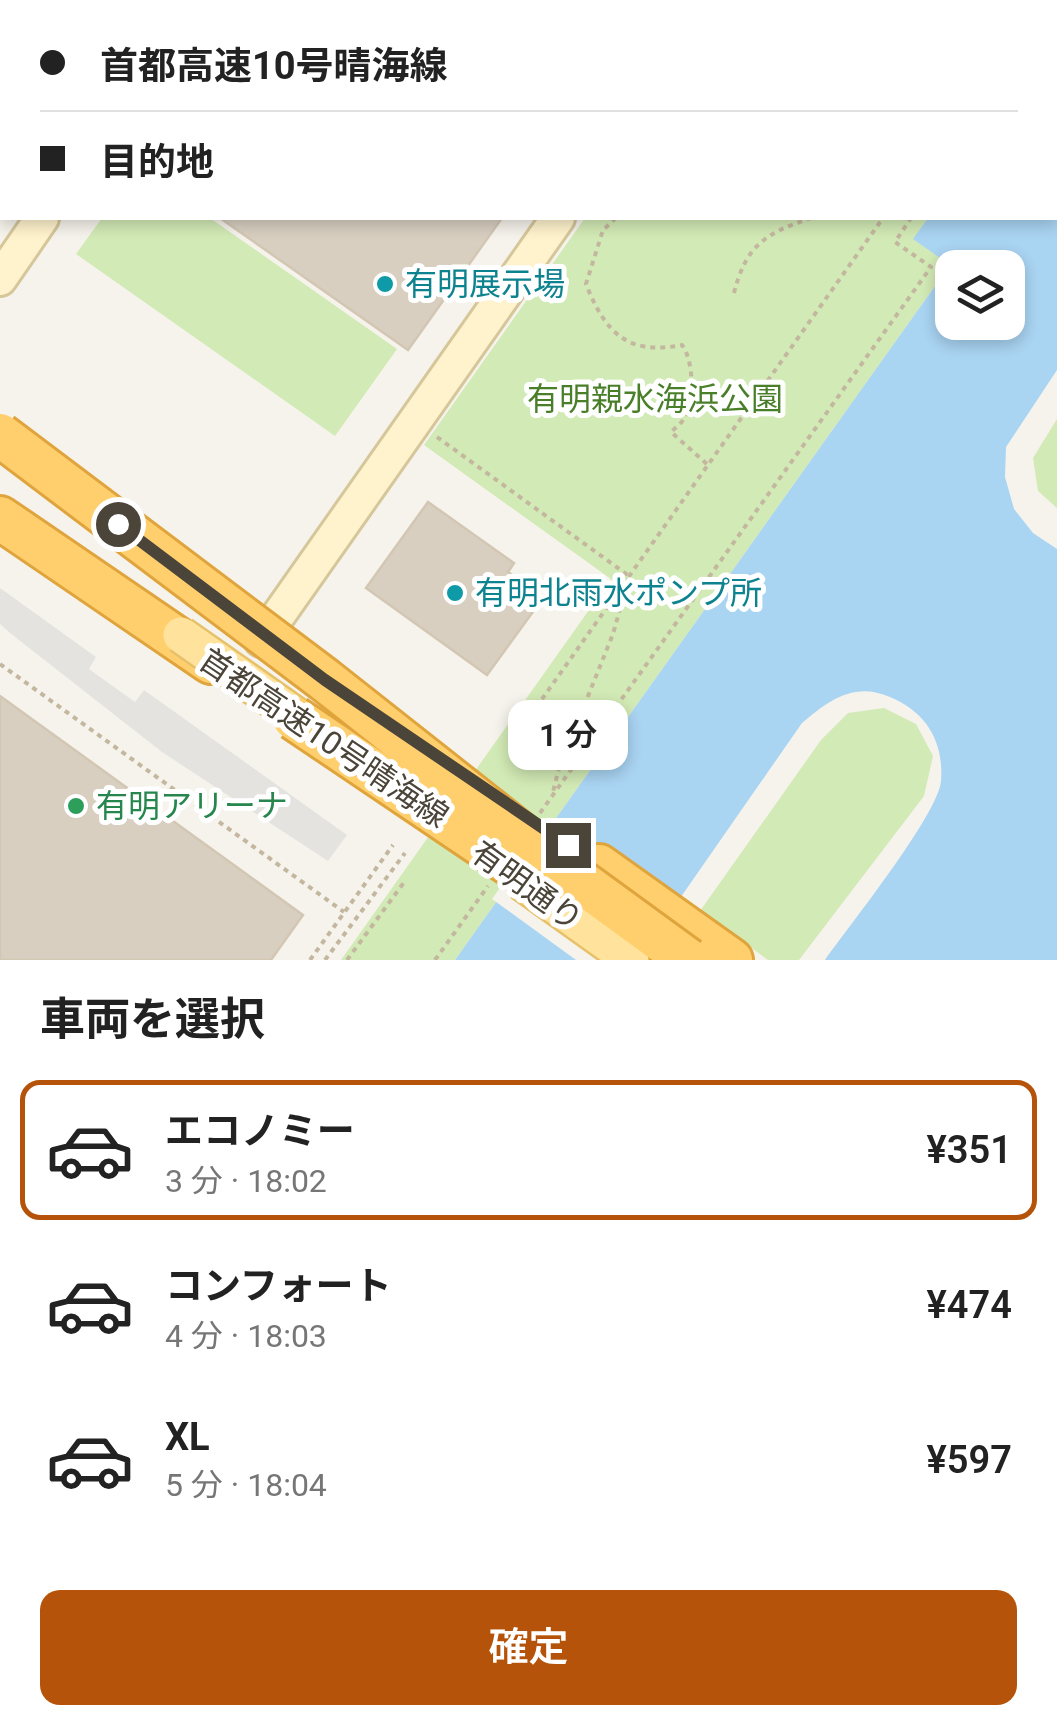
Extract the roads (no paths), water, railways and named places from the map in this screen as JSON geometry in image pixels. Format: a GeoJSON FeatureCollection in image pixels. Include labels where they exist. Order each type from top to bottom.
{"type":"FeatureCollection","features":[{"type":"Feature","properties":{"kind":"highway","name":"首都高速10号晴海線"},"geometry":{"type":"LineString","coordinates":[[0,434],[325,680],[577,880],[688,960]]}},
{"type":"Feature","properties":{"kind":"highway","name":"首都高速10号晴海線"},"geometry":{"type":"LineString","coordinates":[[0,518],[647,960]]}},
{"type":"Feature","properties":{"kind":"highway"},"geometry":{"type":"LineString","coordinates":[[325,680],[731,960]]}},
{"type":"Feature","properties":{"kind":"highway"},"geometry":{"type":"LineString","coordinates":[[294,718],[607,960]]}},
{"type":"Feature","properties":{"kind":"main road","name":"有明通り"},"geometry":{"type":"LineString","coordinates":[[204,601],[709,960]]}},
{"type":"Feature","properties":{"kind":"main road","name":"有明通り"},"geometry":{"type":"LineString","coordinates":[[181,635],[297,714],[630,960]]}},
{"type":"Feature","properties":{"kind":"street"},"geometry":{"type":"LineString","coordinates":[[0,279],[41,220]]}},
{"type":"Feature","properties":{"kind":"street"},"geometry":{"type":"LineString","coordinates":[[260,640],[557,220]]}},
{"type":"Feature","properties":{"kind":"water"},"geometry":{"type":"Polygon","coordinates":[[[927,220],[1057,220],[1057,370],[1006,447],[1005,477],[1014,509],[1033,533],[1057,549],[1057,960],[825,960],[909,844],[941,781],[936,741],[923,720],[903,703],[865,691],[832,701],[802,723],[637,960],[455,960],[935,286],[935,340],[1025,340],[1025,250],[935,250],[935,254],[913,239],[927,220]]]}},
{"type":"Feature","properties":{"kind":"place","name":"有明展示場"},"geometry":{"type":"Point","coordinates":[385,284]}},
{"type":"Feature","properties":{"kind":"place","name":"有明北雨水ポンプ所"},"geometry":{"type":"Point","coordinates":[455,593]}},
{"type":"Feature","properties":{"kind":"place","name":"有明アリーナ"},"geometry":{"type":"Point","coordinates":[76,806]}},
{"type":"Feature","properties":{"kind":"park label","name":"有明親水海浜公園"},"geometry":{"type":"Point","coordinates":[655,399]}}]}
